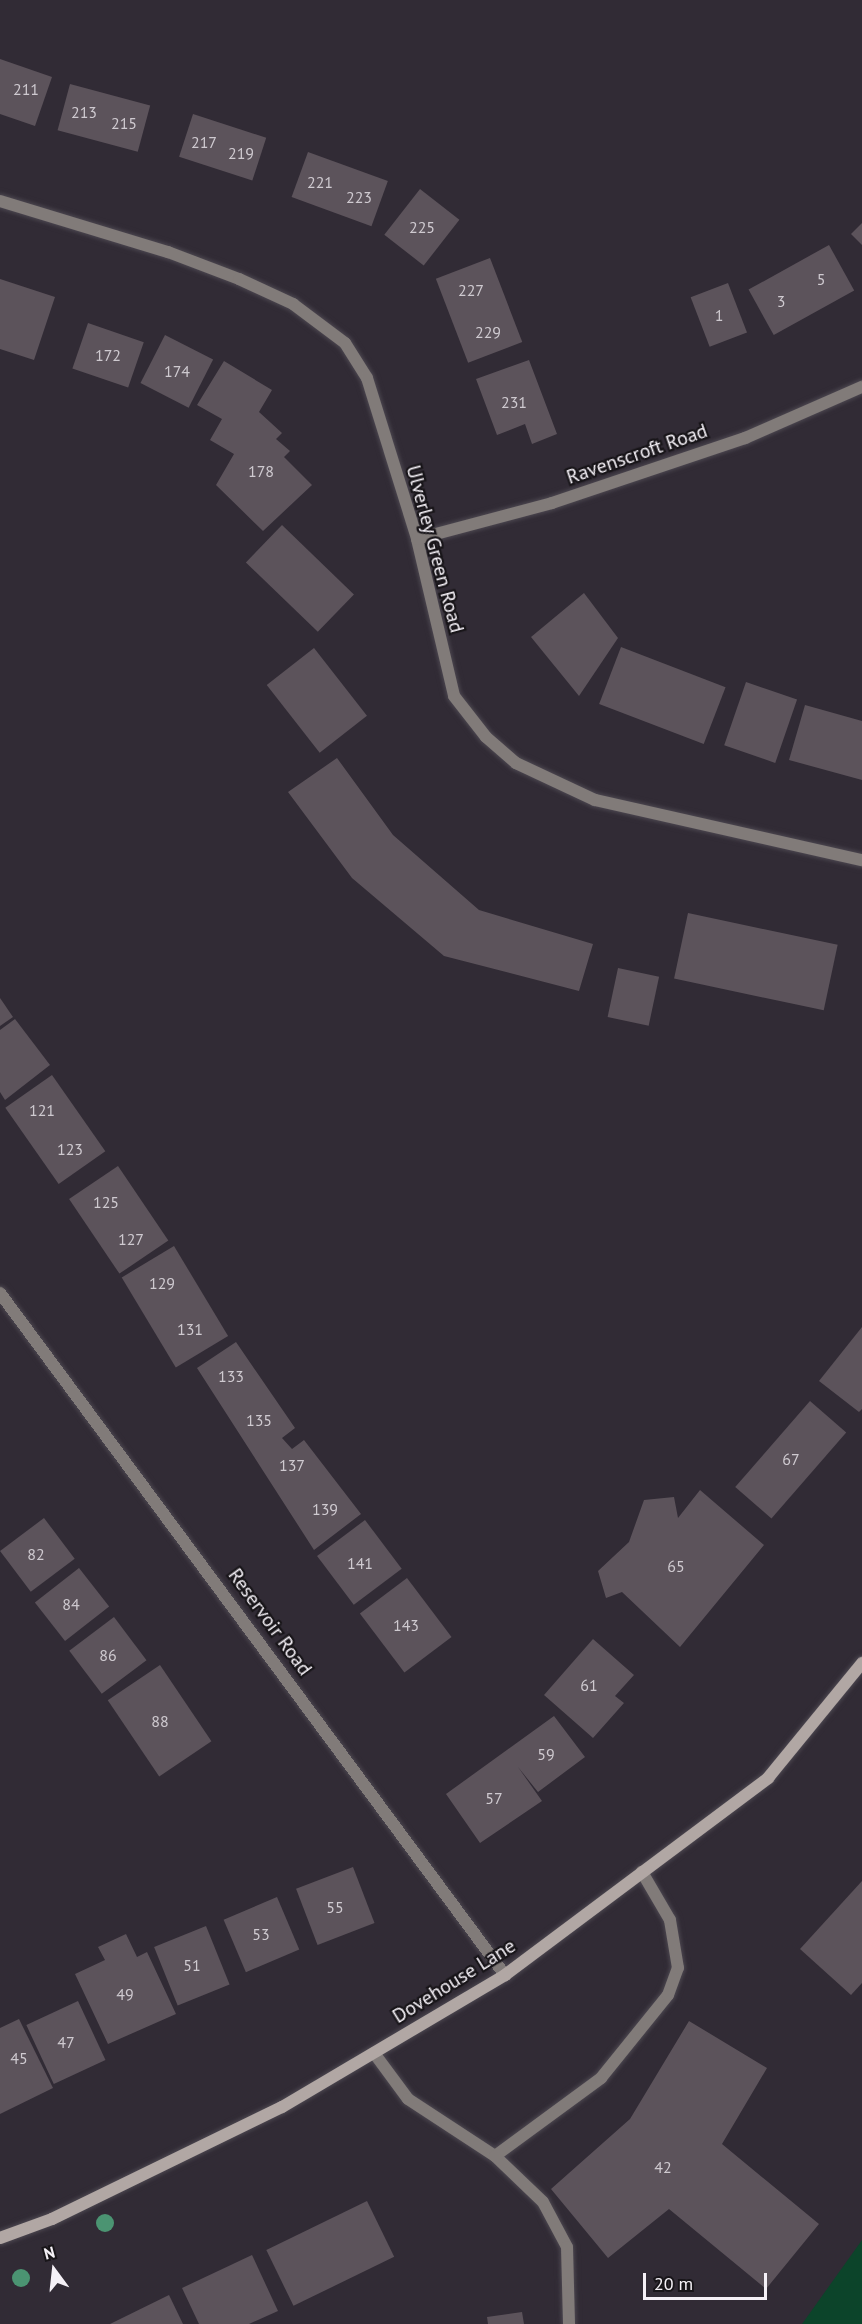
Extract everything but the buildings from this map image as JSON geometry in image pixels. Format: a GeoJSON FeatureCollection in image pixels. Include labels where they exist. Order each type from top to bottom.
{"type":"FeatureCollection","features":[{"type":"Feature","properties":{"kind":"street","name":"Ulverley Green Road"},"geometry":{"type":"LineString","coordinates":[[0,201],[168,252],[272,294],[328,326],[367,378],[417,539],[454,696],[486,737],[516,764],[595,800],[862,860]]}},
{"type":"Feature","properties":{"kind":"street","name":"Ravenscroft Road"},"geometry":{"type":"LineString","coordinates":[[417,539],[552,503],[745,438],[862,387]]}},
{"type":"Feature","properties":{"kind":"street","name":"Reservoir Road"},"geometry":{"type":"LineString","coordinates":[[0,1293],[505,1976]]}},
{"type":"Feature","properties":{"kind":"street","name":"Dovehouse Lane"},"geometry":{"type":"LineString","coordinates":[[0,2238],[156,2171],[282,2108],[505,1976],[768,1778],[862,1663]]}},
{"type":"Feature","properties":{"kind":"street"},"geometry":{"type":"LineString","coordinates":[[495,2156],[601,2078],[668,1995],[678,1968],[670,1920],[642,1872]]}},
{"type":"Feature","properties":{"kind":"street"},"geometry":{"type":"LineString","coordinates":[[374,2053],[408,2099],[495,2156],[543,2202],[567,2247],[569,2324]]}},
{"type":"Feature","properties":{"kind":"green space"},"geometry":{"type":"Polygon","coordinates":[[[862,2240],[862,2324],[802,2324],[862,2240]]]}}]}
